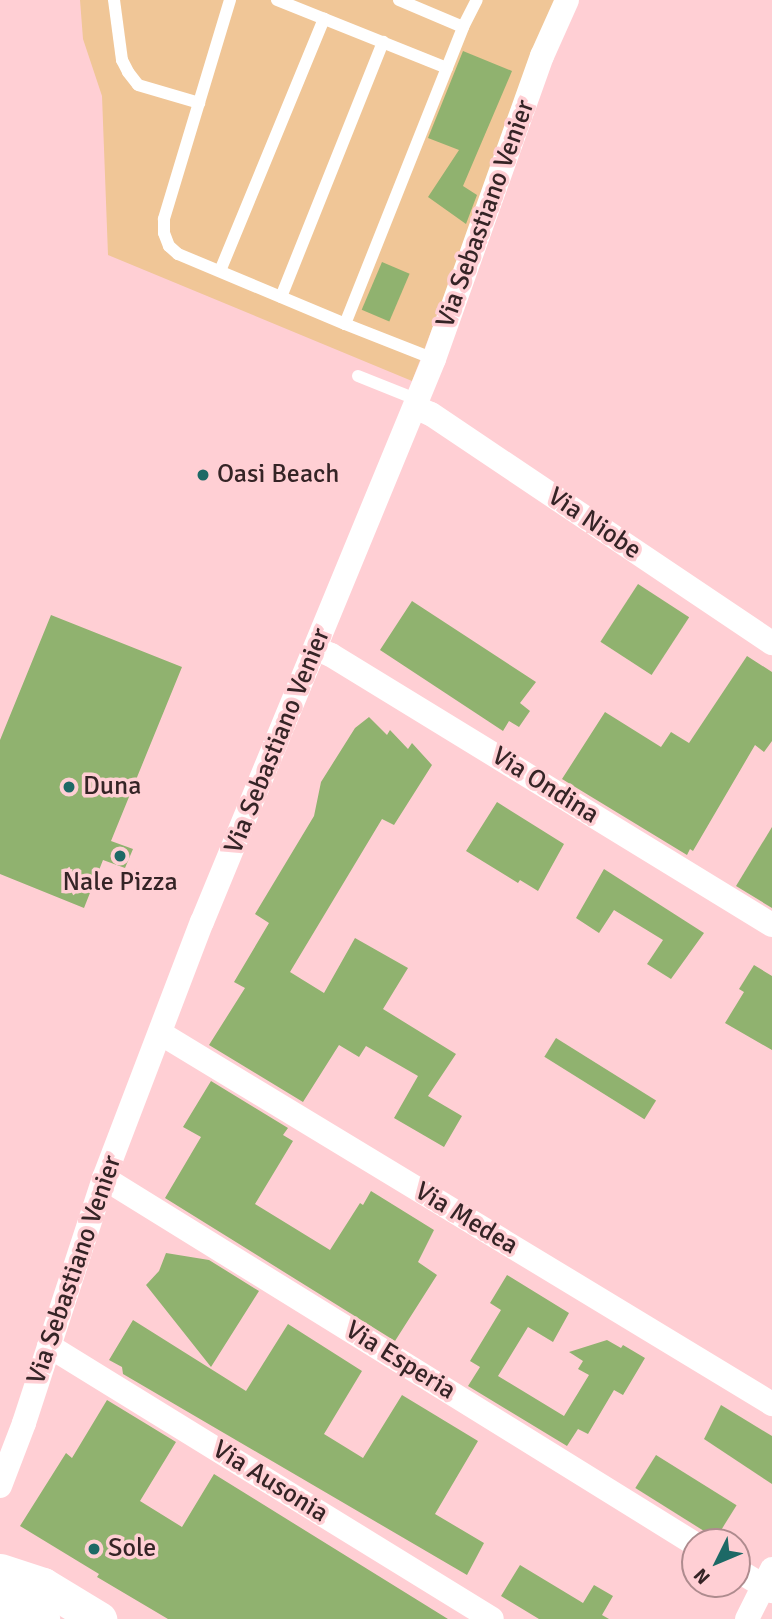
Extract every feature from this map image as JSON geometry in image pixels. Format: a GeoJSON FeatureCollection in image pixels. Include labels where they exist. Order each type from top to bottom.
{"type":"FeatureCollection","features":[{"type":"Feature","properties":{"kind":"street","name":"Via Sebastiano Venier"},"geometry":{"type":"LineString","coordinates":[[0,1486],[104,1178],[160,1033],[417,404],[542,56],[567,0]]}},
{"type":"Feature","properties":{"kind":"street","name":"Via Niobe"},"geometry":{"type":"LineString","coordinates":[[417,404],[772,643]]}},
{"type":"Feature","properties":{"kind":"street","name":"Via Ondina"},"geometry":{"type":"LineString","coordinates":[[316,649],[331,654],[772,925]]}},
{"type":"Feature","properties":{"kind":"street","name":"Via Medea"},"geometry":{"type":"LineString","coordinates":[[160,1033],[772,1404]]}},
{"type":"Feature","properties":{"kind":"street","name":"Via Esperia"},"geometry":{"type":"LineString","coordinates":[[104,1178],[681,1535]]}},
{"type":"Feature","properties":{"kind":"street","name":"Via Ausonia"},"geometry":{"type":"LineString","coordinates":[[49,1346],[492,1619]]}},
{"type":"Feature","properties":{"kind":"street"},"geometry":{"type":"LineString","coordinates":[[0,1571],[43,1586],[99,1619]]}},
{"type":"Feature","properties":{"kind":"street"},"geometry":{"type":"LineString","coordinates":[[747,1619],[769,1582],[751,1575]]}},
{"type":"Feature","properties":{"kind":"street"},"geometry":{"type":"LineString","coordinates":[[0,1605],[29,1612],[42,1619]]}},
{"type":"Feature","properties":{"kind":"lane"},"geometry":{"type":"LineString","coordinates":[[114,0],[122,60],[133,79],[138,85],[199,103]]}},
{"type":"Feature","properties":{"kind":"lane"},"geometry":{"type":"LineString","coordinates":[[230,0],[164,219],[164,233],[169,246],[178,254],[434,359]]}},
{"type":"Feature","properties":{"kind":"lane"},"geometry":{"type":"LineString","coordinates":[[277,0],[447,68]]}},
{"type":"Feature","properties":{"kind":"lane"},"geometry":{"type":"LineString","coordinates":[[399,0],[463,27]]}},
{"type":"Feature","properties":{"kind":"lane"},"geometry":{"type":"LineString","coordinates":[[345,324],[463,27],[477,0]]}},
{"type":"Feature","properties":{"kind":"lane"},"geometry":{"type":"LineString","coordinates":[[220,271],[324,19]]}},
{"type":"Feature","properties":{"kind":"lane"},"geometry":{"type":"LineString","coordinates":[[281,297],[383,42]]}},
{"type":"Feature","properties":{"kind":"lane"},"geometry":{"type":"LineString","coordinates":[[358,376],[417,404]]}},
{"type":"Feature","properties":{"kind":"shaded area"},"geometry":{"type":"Polygon","coordinates":[[[80,0],[559,0],[412,381],[108,255],[102,96],[83,39],[80,0]]]}},
{"type":"Feature","properties":{"kind":"building"},"geometry":{"type":"Polygon","coordinates":[[[463,51],[512,71],[463,186],[477,195],[466,224],[428,197],[459,150],[428,138],[463,51]]]}},
{"type":"Feature","properties":{"kind":"building"},"geometry":{"type":"Polygon","coordinates":[[[382,262],[410,274],[389,322],[362,310],[382,262]]]}},
{"type":"Feature","properties":{"kind":"building"},"geometry":{"type":"Polygon","coordinates":[[[638,584],[689,617],[652,675],[600,642],[638,584]]]}},
{"type":"Feature","properties":{"kind":"building"},"geometry":{"type":"Polygon","coordinates":[[[412,601],[536,682],[520,703],[530,711],[519,727],[509,721],[503,731],[380,650],[412,601]]]}},
{"type":"Feature","properties":{"kind":"building","name":"Duna"},"geometry":{"type":"Polygon","coordinates":[[[51,615],[182,667],[111,841],[133,849],[125,868],[103,860],[84,908],[0,874],[0,740],[51,615]]]}},
{"type":"Feature","properties":{"kind":"building"},"geometry":{"type":"Polygon","coordinates":[[[747,656],[772,672],[772,741],[764,752],[755,745],[693,851],[690,849],[687,855],[562,779],[605,712],[661,747],[671,732],[689,743],[747,656]]]}},
{"type":"Feature","properties":{"kind":"building"},"geometry":{"type":"Polygon","coordinates":[[[369,717],[387,735],[390,730],[408,749],[412,743],[432,765],[394,825],[382,819],[290,972],[324,993],[355,938],[408,968],[383,1009],[456,1054],[428,1096],[462,1116],[444,1147],[394,1118],[418,1076],[366,1046],[359,1057],[339,1045],[303,1102],[209,1045],[245,988],[234,982],[269,923],[255,914],[314,816],[321,782],[355,728],[369,717]]]}},
{"type":"Feature","properties":{"kind":"building"},"geometry":{"type":"Polygon","coordinates":[[[497,802],[564,844],[538,891],[520,880],[518,883],[466,851],[497,802]]]}},
{"type":"Feature","properties":{"kind":"building"},"geometry":{"type":"Polygon","coordinates":[[[772,827],[772,908],[736,886],[772,827]]]}},
{"type":"Feature","properties":{"kind":"building"},"geometry":{"type":"Polygon","coordinates":[[[604,869],[704,933],[671,979],[647,964],[663,940],[614,910],[599,933],[576,918],[604,869]]]}},
{"type":"Feature","properties":{"kind":"building"},"geometry":{"type":"Polygon","coordinates":[[[754,965],[772,976],[772,1050],[725,1023],[744,992],[739,989],[754,965]]]}},
{"type":"Feature","properties":{"kind":"building"},"geometry":{"type":"Polygon","coordinates":[[[556,1038],[656,1101],[644,1119],[544,1057],[556,1038]]]}},
{"type":"Feature","properties":{"kind":"building"},"geometry":{"type":"Polygon","coordinates":[[[211,1081],[288,1128],[283,1135],[293,1141],[255,1204],[330,1250],[360,1203],[363,1205],[371,1191],[434,1230],[418,1262],[437,1275],[395,1341],[165,1198],[201,1137],[183,1127],[211,1081]]]}},
{"type":"Feature","properties":{"kind":"building"},"geometry":{"type":"Polygon","coordinates":[[[166,1253],[209,1260],[259,1291],[211,1367],[146,1285],[159,1271],[166,1253]]]}},
{"type":"Feature","properties":{"kind":"building"},"geometry":{"type":"Polygon","coordinates":[[[507,1275],[569,1313],[553,1342],[528,1327],[498,1376],[564,1416],[589,1375],[578,1369],[583,1361],[569,1352],[607,1340],[621,1348],[623,1345],[645,1358],[623,1395],[614,1390],[588,1434],[578,1429],[567,1446],[468,1386],[480,1367],[470,1361],[501,1310],[490,1303],[507,1275]]]}},
{"type":"Feature","properties":{"kind":"building"},"geometry":{"type":"Polygon","coordinates":[[[133,1320],[246,1391],[288,1324],[362,1371],[324,1434],[363,1458],[402,1395],[478,1441],[435,1514],[484,1543],[467,1575],[123,1374],[122,1367],[109,1360],[133,1320]]]}},
{"type":"Feature","properties":{"kind":"building"},"geometry":{"type":"Polygon","coordinates":[[[107,1400],[176,1442],[140,1501],[182,1527],[214,1474],[448,1619],[168,1619],[97,1577],[99,1574],[20,1526],[66,1453],[72,1458],[107,1400]]]}},
{"type":"Feature","properties":{"kind":"building"},"geometry":{"type":"Polygon","coordinates":[[[721,1405],[772,1436],[772,1484],[704,1439],[721,1405]]]}},
{"type":"Feature","properties":{"kind":"building"},"geometry":{"type":"Polygon","coordinates":[[[656,1455],[737,1505],[722,1528],[699,1528],[635,1488],[656,1455]]]}},
{"type":"Feature","properties":{"kind":"building"},"geometry":{"type":"Polygon","coordinates":[[[520,1565],[583,1603],[594,1585],[613,1596],[602,1615],[609,1619],[539,1619],[501,1596],[520,1565]]]}},
{"type":"Feature","properties":{"kind":"place","name":"Oasi Beach"},"geometry":{"type":"Point","coordinates":[203,475]}},
{"type":"Feature","properties":{"kind":"place","name":"Duna"},"geometry":{"type":"Point","coordinates":[69,787]}},
{"type":"Feature","properties":{"kind":"place","name":"Nale Pizza"},"geometry":{"type":"Point","coordinates":[120,856]}},
{"type":"Feature","properties":{"kind":"place","name":"Sole"},"geometry":{"type":"Point","coordinates":[94,1549]}}]}
